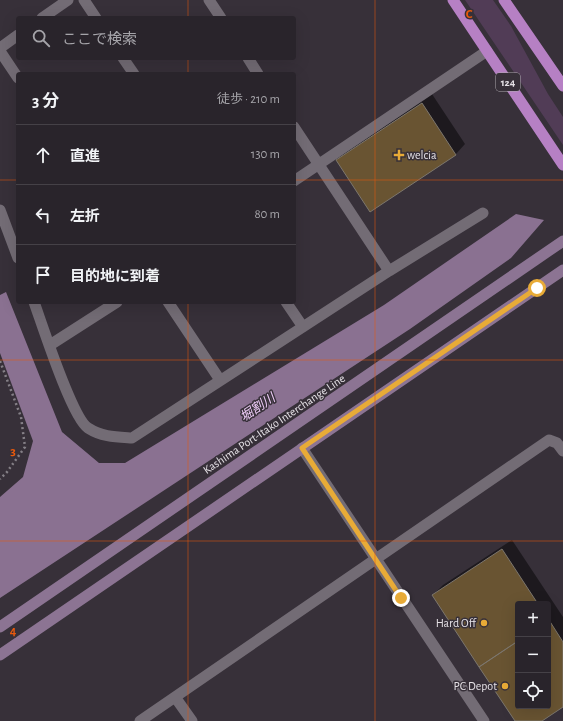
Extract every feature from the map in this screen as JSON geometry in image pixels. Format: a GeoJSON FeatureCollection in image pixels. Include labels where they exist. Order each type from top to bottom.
{"type":"FeatureCollection","features":[{"type":"Feature","properties":{"kind":"highway","name":"124"},"geometry":{"type":"LineString","coordinates":[[453,0],[563,165]]}},
{"type":"Feature","properties":{"kind":"highway"},"geometry":{"type":"LineString","coordinates":[[504,0],[563,86]]}},
{"type":"Feature","properties":{"kind":"main road","name":"Kashima Port-Itako Interchange Line"},"geometry":{"type":"LineString","coordinates":[[0,627],[563,241]]}},
{"type":"Feature","properties":{"kind":"main road"},"geometry":{"type":"LineString","coordinates":[[0,655],[563,270]]}},
{"type":"Feature","properties":{"kind":"street"},"geometry":{"type":"LineString","coordinates":[[45,16],[68,0]]}},
{"type":"Feature","properties":{"kind":"street"},"geometry":{"type":"LineString","coordinates":[[84,0],[95,16]]}},
{"type":"Feature","properties":{"kind":"street"},"geometry":{"type":"LineString","coordinates":[[209,0],[220,16]]}},
{"type":"Feature","properties":{"kind":"street"},"geometry":{"type":"LineString","coordinates":[[0,48],[16,36]]}},
{"type":"Feature","properties":{"kind":"street"},"geometry":{"type":"LineString","coordinates":[[0,51],[16,75]]}},
{"type":"Feature","properties":{"kind":"street"},"geometry":{"type":"LineString","coordinates":[[296,180],[488,51]]}},
{"type":"Feature","properties":{"kind":"street"},"geometry":{"type":"LineString","coordinates":[[124,60],[133,72]]}},
{"type":"Feature","properties":{"kind":"street"},"geometry":{"type":"LineString","coordinates":[[249,60],[257,72]]}},
{"type":"Feature","properties":{"kind":"street"},"geometry":{"type":"LineString","coordinates":[[296,130],[389,271]]}},
{"type":"Feature","properties":{"kind":"street"},"geometry":{"type":"LineString","coordinates":[[0,210],[16,253]]}},
{"type":"Feature","properties":{"kind":"street"},"geometry":{"type":"LineString","coordinates":[[35,304],[74,409],[87,427],[108,437],[132,438],[389,271],[482,213]]}},
{"type":"Feature","properties":{"kind":"street"},"geometry":{"type":"LineString","coordinates":[[50,346],[114,304]]}},
{"type":"Feature","properties":{"kind":"street"},"geometry":{"type":"LineString","coordinates":[[169,304],[220,380]]}},
{"type":"Feature","properties":{"kind":"street"},"geometry":{"type":"LineString","coordinates":[[287,304],[302,327]]}},
{"type":"Feature","properties":{"kind":"street"},"geometry":{"type":"LineString","coordinates":[[140,721],[549,440],[557,443],[563,451]]}},
{"type":"Feature","properties":{"kind":"street"},"geometry":{"type":"LineString","coordinates":[[302,448],[484,721]]}},
{"type":"Feature","properties":{"kind":"street"},"geometry":{"type":"LineString","coordinates":[[175,697],[192,721]]}},
{"type":"Feature","properties":{"kind":"path"},"geometry":{"type":"LineString","coordinates":[[0,361],[21,417],[25,447],[8,472],[0,479]]}},
{"type":"Feature","properties":{"kind":"shaded area"},"geometry":{"type":"Polygon","coordinates":[[[465,0],[493,0],[511,26],[548,94],[563,117],[563,145],[465,0]]]}},
{"type":"Feature","properties":{"kind":"water","name":"堀割川"},"geometry":{"type":"Polygon","coordinates":[[[516,214],[544,220],[511,258],[410,329],[0,598],[0,497],[23,477],[33,441],[0,353],[0,295],[6,292],[62,432],[99,463],[125,463],[384,305],[516,214]]]}},
{"type":"Feature","properties":{"kind":"building"},"geometry":{"type":"Polygon","coordinates":[[[422,103],[456,155],[370,212],[336,160],[422,103]]]}},
{"type":"Feature","properties":{"kind":"building","name":"Hard Off"},"geometry":{"type":"Polygon","coordinates":[[[502,549],[536,601],[515,601],[515,643],[479,667],[432,595],[502,549]]]}},
{"type":"Feature","properties":{"kind":"building","name":"PC Depot"},"geometry":{"type":"Polygon","coordinates":[[[551,623],[563,642],[563,707],[542,721],[515,721],[479,667],[515,643],[515,709],[551,709],[551,623]]]}},
{"type":"Feature","properties":{"kind":"place","name":"welcia"},"geometry":{"type":"Point","coordinates":[399,155]}},
{"type":"Feature","properties":{"kind":"place","name":"Hard Off"},"geometry":{"type":"Point","coordinates":[484,623]}},
{"type":"Feature","properties":{"kind":"place","name":"PC Depot"},"geometry":{"type":"Point","coordinates":[505,686]}},
{"type":"Feature","properties":{"kind":"route"},"geometry":{"type":"LineString","coordinates":[[401,598],[302,448],[537,288]]}}]}
